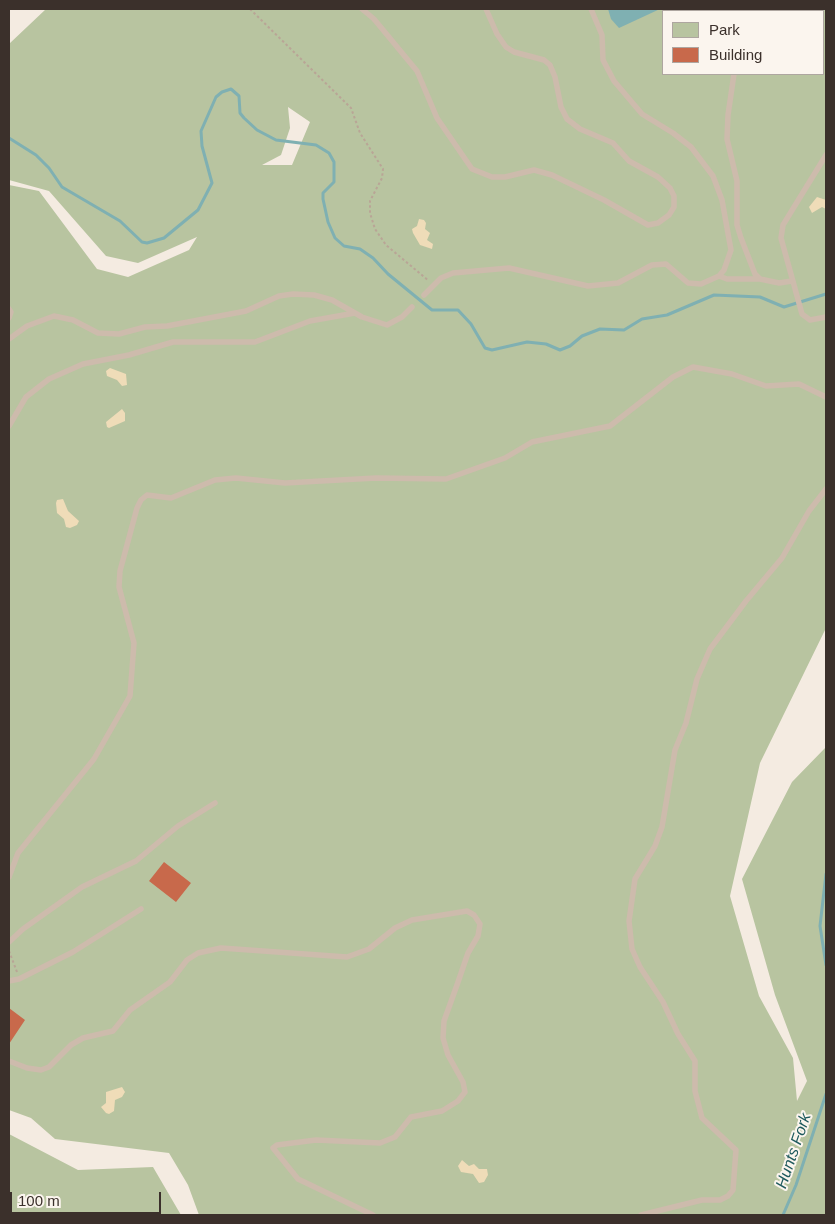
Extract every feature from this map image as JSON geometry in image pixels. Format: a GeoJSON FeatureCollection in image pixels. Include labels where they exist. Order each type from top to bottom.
{"type":"FeatureCollection","features":[{"type":"Feature","properties":{"kind":"lane"},"geometry":{"type":"LineString","coordinates":[[362,9],[374,19],[417,71],[437,118],[472,168],[492,177],[505,177],[534,170],[552,175],[604,200],[648,225],[658,223],[669,215],[674,202],[670,188],[658,177],[629,161],[613,143],[580,129],[567,119],[561,108],[555,77],[550,65],[544,60],[514,52],[506,47],[486,9]]}},
{"type":"Feature","properties":{"kind":"lane"},"geometry":{"type":"LineString","coordinates":[[424,295],[442,278],[453,273],[509,268],[588,286],[618,282],[652,264],[666,264],[688,283],[701,284],[718,276],[728,262],[731,250],[722,200],[713,176],[691,147],[673,133],[642,114],[614,81],[603,60],[602,35],[591,9]]}},
{"type":"Feature","properties":{"kind":"lane"},"geometry":{"type":"LineString","coordinates":[[734,75],[728,115],[727,139],[737,181],[737,225],[748,259],[760,279]]}},
{"type":"Feature","properties":{"kind":"lane"},"geometry":{"type":"LineString","coordinates":[[826,155],[783,225],[781,238],[802,314],[810,320],[826,317]]}},
{"type":"Feature","properties":{"kind":"lane"},"geometry":{"type":"LineString","coordinates":[[718,276],[779,282],[792,281]]}},
{"type":"Feature","properties":{"kind":"lane"},"geometry":{"type":"LineString","coordinates":[[9,339],[27,326],[54,316],[73,320],[98,333],[119,334],[145,327],[167,326],[246,311],[279,296],[293,294],[314,295],[332,300],[376,323],[387,325],[402,318],[412,307]]}},
{"type":"Feature","properties":{"kind":"lane"},"geometry":{"type":"LineString","coordinates":[[9,309],[11,312],[9,318]]}},
{"type":"Feature","properties":{"kind":"lane"},"geometry":{"type":"LineString","coordinates":[[9,426],[26,397],[49,379],[83,364],[129,355],[173,342],[256,342],[310,321],[355,312]]}},
{"type":"Feature","properties":{"kind":"lane"},"geometry":{"type":"LineString","coordinates":[[9,877],[18,852],[94,760],[130,696],[134,643],[120,587],[120,571],[136,508],[147,495],[172,498],[215,480],[236,478],[285,483],[376,478],[446,479],[505,458],[532,442],[610,426],[672,377],[693,367],[732,374],[766,386],[799,384],[826,397]]}},
{"type":"Feature","properties":{"kind":"lane"},"geometry":{"type":"LineString","coordinates":[[641,1215],[702,1200],[720,1200],[728,1196],[733,1190],[736,1150],[702,1118],[694,1090],[695,1060],[678,1034],[664,1002],[632,949],[629,921],[635,879],[655,846],[662,827],[675,750],[686,723],[697,680],[710,649],[746,601],[782,558],[809,511],[826,489]]}},
{"type":"Feature","properties":{"kind":"lane"},"geometry":{"type":"LineString","coordinates":[[9,942],[23,928],[82,887],[136,860],[178,826],[214,803]]}},
{"type":"Feature","properties":{"kind":"lane"},"geometry":{"type":"LineString","coordinates":[[9,981],[19,979],[73,952],[141,909]]}},
{"type":"Feature","properties":{"kind":"lane"},"geometry":{"type":"LineString","coordinates":[[9,1061],[27,1068],[41,1070],[49,1067],[71,1045],[83,1038],[113,1031],[130,1010],[170,982],[187,960],[198,953],[221,948],[347,957],[369,949],[395,928],[412,920],[467,911],[474,915],[480,924],[478,936],[468,953],[456,985],[444,1021],[443,1038],[448,1055],[463,1082],[465,1092],[458,1101],[442,1111],[411,1116],[395,1137],[380,1143],[316,1140],[277,1145],[274,1148],[298,1179],[374,1215]]}},
{"type":"Feature","properties":{"kind":"path"},"geometry":{"type":"LineString","coordinates":[[250,9],[351,108],[360,133],[383,169],[382,178],[370,201],[370,213],[375,229],[386,245],[427,278],[432,286]]}},
{"type":"Feature","properties":{"kind":"path"},"geometry":{"type":"LineString","coordinates":[[9,951],[19,979]]}},
{"type":"Feature","properties":{"kind":"green space"},"geometry":{"type":"Polygon","coordinates":[[[46,9],[826,9],[826,628],[760,763],[730,896],[759,996],[793,1058],[797,1101],[807,1081],[775,995],[742,879],[792,782],[826,747],[826,1215],[199,1215],[188,1185],[169,1153],[55,1139],[31,1118],[9,1110],[9,185],[39,191],[97,269],[128,277],[189,250],[197,237],[138,263],[106,256],[49,191],[9,180],[9,44],[46,9]],[[288,107],[290,128],[281,155],[262,165],[292,165],[310,122],[288,107]]]}},
{"type":"Feature","properties":{"kind":"green space"},"geometry":{"type":"Polygon","coordinates":[[[9,1134],[78,1170],[153,1167],[181,1215],[9,1215],[9,1134]]]}},
{"type":"Feature","properties":{"kind":"sand"},"geometry":{"type":"Polygon","coordinates":[[[817,197],[826,200],[826,209],[822,207],[812,213],[809,207],[817,197]]]}},
{"type":"Feature","properties":{"kind":"sand"},"geometry":{"type":"Polygon","coordinates":[[[419,219],[424,220],[426,223],[425,229],[430,233],[427,240],[433,244],[432,249],[420,245],[413,233],[412,229],[417,226],[419,219]]]}},
{"type":"Feature","properties":{"kind":"sand"},"geometry":{"type":"Polygon","coordinates":[[[110,368],[126,374],[127,385],[122,386],[117,380],[107,376],[106,371],[110,368]]]}},
{"type":"Feature","properties":{"kind":"sand"},"geometry":{"type":"Polygon","coordinates":[[[122,409],[125,413],[125,421],[109,428],[107,427],[106,422],[122,409]]]}},
{"type":"Feature","properties":{"kind":"sand"},"geometry":{"type":"Polygon","coordinates":[[[63,499],[68,511],[79,521],[77,525],[70,528],[66,527],[64,519],[57,513],[57,500],[63,499]]]}},
{"type":"Feature","properties":{"kind":"sand"},"geometry":{"type":"Polygon","coordinates":[[[122,1087],[125,1092],[122,1097],[115,1100],[114,1111],[109,1114],[106,1113],[101,1107],[106,1103],[106,1092],[122,1087]]]}},
{"type":"Feature","properties":{"kind":"sand"},"geometry":{"type":"Polygon","coordinates":[[[462,1160],[469,1166],[474,1164],[479,1169],[487,1169],[488,1175],[484,1182],[479,1183],[473,1174],[461,1172],[458,1166],[462,1160]]]}},
{"type":"Feature","properties":{"kind":"water"},"geometry":{"type":"Polygon","coordinates":[[[608,9],[660,9],[619,28],[611,19],[608,9]]]}},
{"type":"Feature","properties":{"kind":"building"},"geometry":{"type":"Polygon","coordinates":[[[164,862],[191,883],[176,902],[149,881],[164,862]]]}},
{"type":"Feature","properties":{"kind":"building"},"geometry":{"type":"Polygon","coordinates":[[[9,1008],[25,1020],[9,1044],[9,1008]]]}},
{"type":"Feature","properties":{"kind":"waterway"},"geometry":{"type":"LineString","coordinates":[[9,138],[36,155],[49,168],[62,187],[120,221],[142,242],[147,243],[164,238],[198,210],[212,183],[202,146],[201,131],[216,97],[222,92],[231,89],[239,96],[240,113],[257,130],[276,140],[316,145],[329,153],[334,162],[334,182],[323,193],[323,199],[328,222],[335,238],[344,246],[360,249],[373,258],[388,274],[432,310],[458,310],[471,324],[485,348],[492,350],[527,342],[546,344],[560,350],[570,346],[582,336],[600,329],[624,330],[642,319],[667,315],[714,295],[760,297],[784,307],[826,294]]}},
{"type":"Feature","properties":{"kind":"waterway","name":"Hunts Fork"},"geometry":{"type":"LineString","coordinates":[[826,874],[820,926],[826,965]]}},
{"type":"Feature","properties":{"kind":"waterway","name":"Hunts Fork"},"geometry":{"type":"LineString","coordinates":[[783,1215],[796,1185],[826,1094]]}}]}
